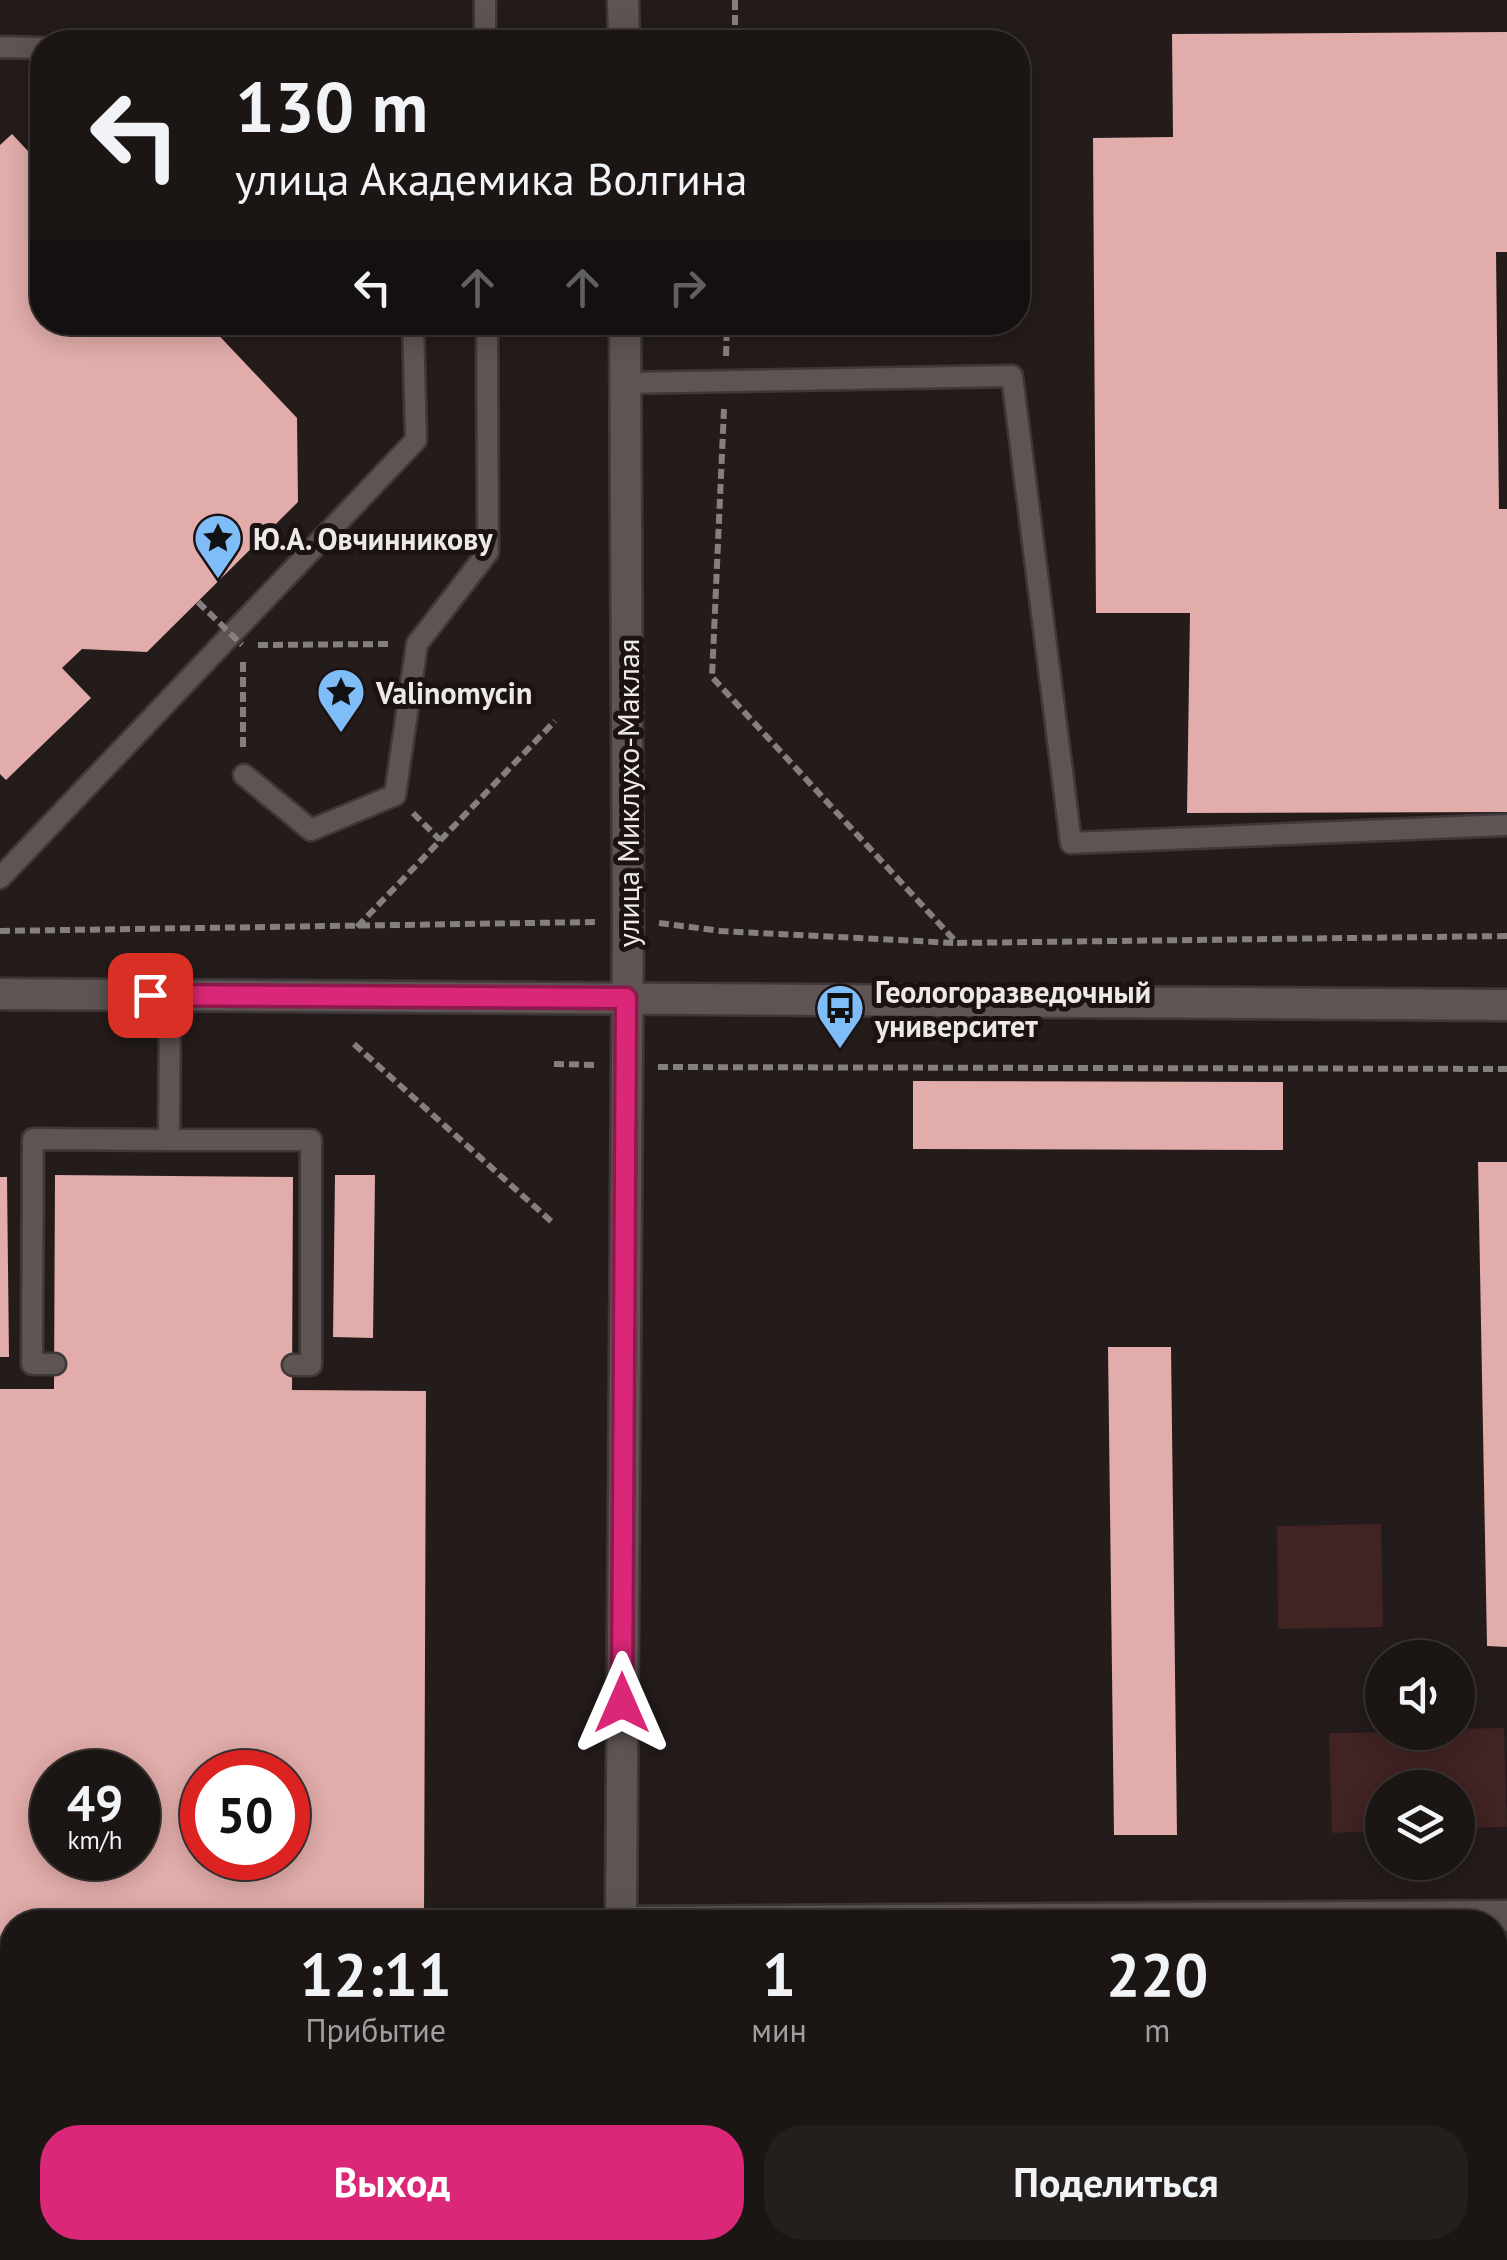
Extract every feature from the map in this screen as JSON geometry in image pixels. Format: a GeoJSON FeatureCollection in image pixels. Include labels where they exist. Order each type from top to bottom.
{"type":"FeatureCollection","features":[{"type":"Feature","properties":{"kind":"street"},"geometry":{"type":"LineString","coordinates":[[623,0],[624,30]]}},
{"type":"Feature","properties":{"kind":"street","name":"улица Миклухо-Маклая"},"geometry":{"type":"LineString","coordinates":[[621,1910],[628,920],[625,335]]}},
{"type":"Feature","properties":{"kind":"street"},"geometry":{"type":"LineString","coordinates":[[0,994],[1507,1005]]}},
{"type":"Feature","properties":{"kind":"lane"},"geometry":{"type":"LineString","coordinates":[[485,0],[485,30]]}},
{"type":"Feature","properties":{"kind":"lane"},"geometry":{"type":"LineString","coordinates":[[0,48],[30,48]]}},
{"type":"Feature","properties":{"kind":"lane"},"geometry":{"type":"LineString","coordinates":[[0,878],[416,440],[413,335]]}},
{"type":"Feature","properties":{"kind":"lane"},"geometry":{"type":"LineString","coordinates":[[244,775],[311,830],[395,795],[417,644],[488,552],[487,335]]}},
{"type":"Feature","properties":{"kind":"lane"},"geometry":{"type":"LineString","coordinates":[[626,383],[1012,376],[1071,842],[1507,825]]}},
{"type":"Feature","properties":{"kind":"lane"},"geometry":{"type":"LineString","coordinates":[[169,1140],[170,995]]}},
{"type":"Feature","properties":{"kind":"lane"},"geometry":{"type":"LineString","coordinates":[[54,1364],[32,1364],[33,1139],[311,1140],[311,1366],[293,1366]]}},
{"type":"Feature","properties":{"kind":"path"},"geometry":{"type":"LineString","coordinates":[[735,0],[735,30]]}},
{"type":"Feature","properties":{"kind":"path"},"geometry":{"type":"LineString","coordinates":[[727,335],[712,677],[956,943]]}},
{"type":"Feature","properties":{"kind":"path"},"geometry":{"type":"LineString","coordinates":[[198,602],[242,645],[244,775]]}},
{"type":"Feature","properties":{"kind":"path"},"geometry":{"type":"LineString","coordinates":[[242,645],[368,644]]}},
{"type":"Feature","properties":{"kind":"path"},"geometry":{"type":"LineString","coordinates":[[356,928],[555,721]]}},
{"type":"Feature","properties":{"kind":"path"},"geometry":{"type":"LineString","coordinates":[[395,795],[440,840]]}},
{"type":"Feature","properties":{"kind":"path"},"geometry":{"type":"LineString","coordinates":[[0,931],[557,926],[628,920],[720,931],[956,943],[1507,936]]}},
{"type":"Feature","properties":{"kind":"path"},"geometry":{"type":"LineString","coordinates":[[354,1044],[552,1222]]}},
{"type":"Feature","properties":{"kind":"path"},"geometry":{"type":"LineString","coordinates":[[717,1069],[1507,1069]]}},
{"type":"Feature","properties":{"kind":"shaded area"},"geometry":{"type":"Polygon","coordinates":[[[1381,1524],[1383,1627],[1278,1629],[1277,1526],[1381,1524]]]}},
{"type":"Feature","properties":{"kind":"shaded area"},"geometry":{"type":"Polygon","coordinates":[[[1504,1728],[1507,1827],[1475,1828],[1475,1770],[1365,1770],[1365,1832],[1332,1833],[1329,1733],[1365,1733],[1365,1750],[1475,1750],[1475,1729],[1504,1728]]]}},
{"type":"Feature","properties":{"kind":"building"},"geometry":{"type":"Polygon","coordinates":[[[1507,32],[1507,252],[1496,252],[1499,509],[1507,509],[1507,812],[1187,813],[1190,613],[1096,613],[1093,138],[1173,137],[1172,34],[1507,32]]]}},
{"type":"Feature","properties":{"kind":"building"},"geometry":{"type":"Polygon","coordinates":[[[12,134],[30,153],[30,335],[219,335],[297,418],[298,502],[147,652],[82,649],[62,668],[91,698],[6,780],[0,774],[0,145],[12,134]]]}},
{"type":"Feature","properties":{"kind":"building"},"geometry":{"type":"Polygon","coordinates":[[[913,1081],[1283,1082],[1283,1150],[913,1149],[913,1081]]]}},
{"type":"Feature","properties":{"kind":"building"},"geometry":{"type":"Polygon","coordinates":[[[1478,1162],[1507,1162],[1507,1647],[1487,1646],[1478,1162]]]}},
{"type":"Feature","properties":{"kind":"building"},"geometry":{"type":"Polygon","coordinates":[[[55,1175],[293,1177],[292,1390],[426,1391],[424,1910],[0,1910],[0,1389],[54,1389],[55,1175]]]}},
{"type":"Feature","properties":{"kind":"building"},"geometry":{"type":"Polygon","coordinates":[[[335,1175],[375,1175],[373,1338],[333,1337],[335,1175]]]}},
{"type":"Feature","properties":{"kind":"building"},"geometry":{"type":"Polygon","coordinates":[[[0,1177],[7,1177],[9,1357],[0,1357],[0,1177]]]}},
{"type":"Feature","properties":{"kind":"building"},"geometry":{"type":"Polygon","coordinates":[[[1108,1347],[1171,1347],[1177,1835],[1114,1835],[1108,1347]]]}},
{"type":"Feature","properties":{"kind":"place","name":"Ю.А. Овчинникову"},"geometry":{"type":"Point","coordinates":[218,580]}},
{"type":"Feature","properties":{"kind":"place","name":"Valinomycin"},"geometry":{"type":"Point","coordinates":[341,734]}},
{"type":"Feature","properties":{"kind":"place","name":"Геологоразведочный университет"},"geometry":{"type":"Point","coordinates":[840,1050]}},
{"type":"Feature","properties":{"kind":"route"},"geometry":{"type":"LineString","coordinates":[[150,995],[626,998],[622,1703]]}}]}
